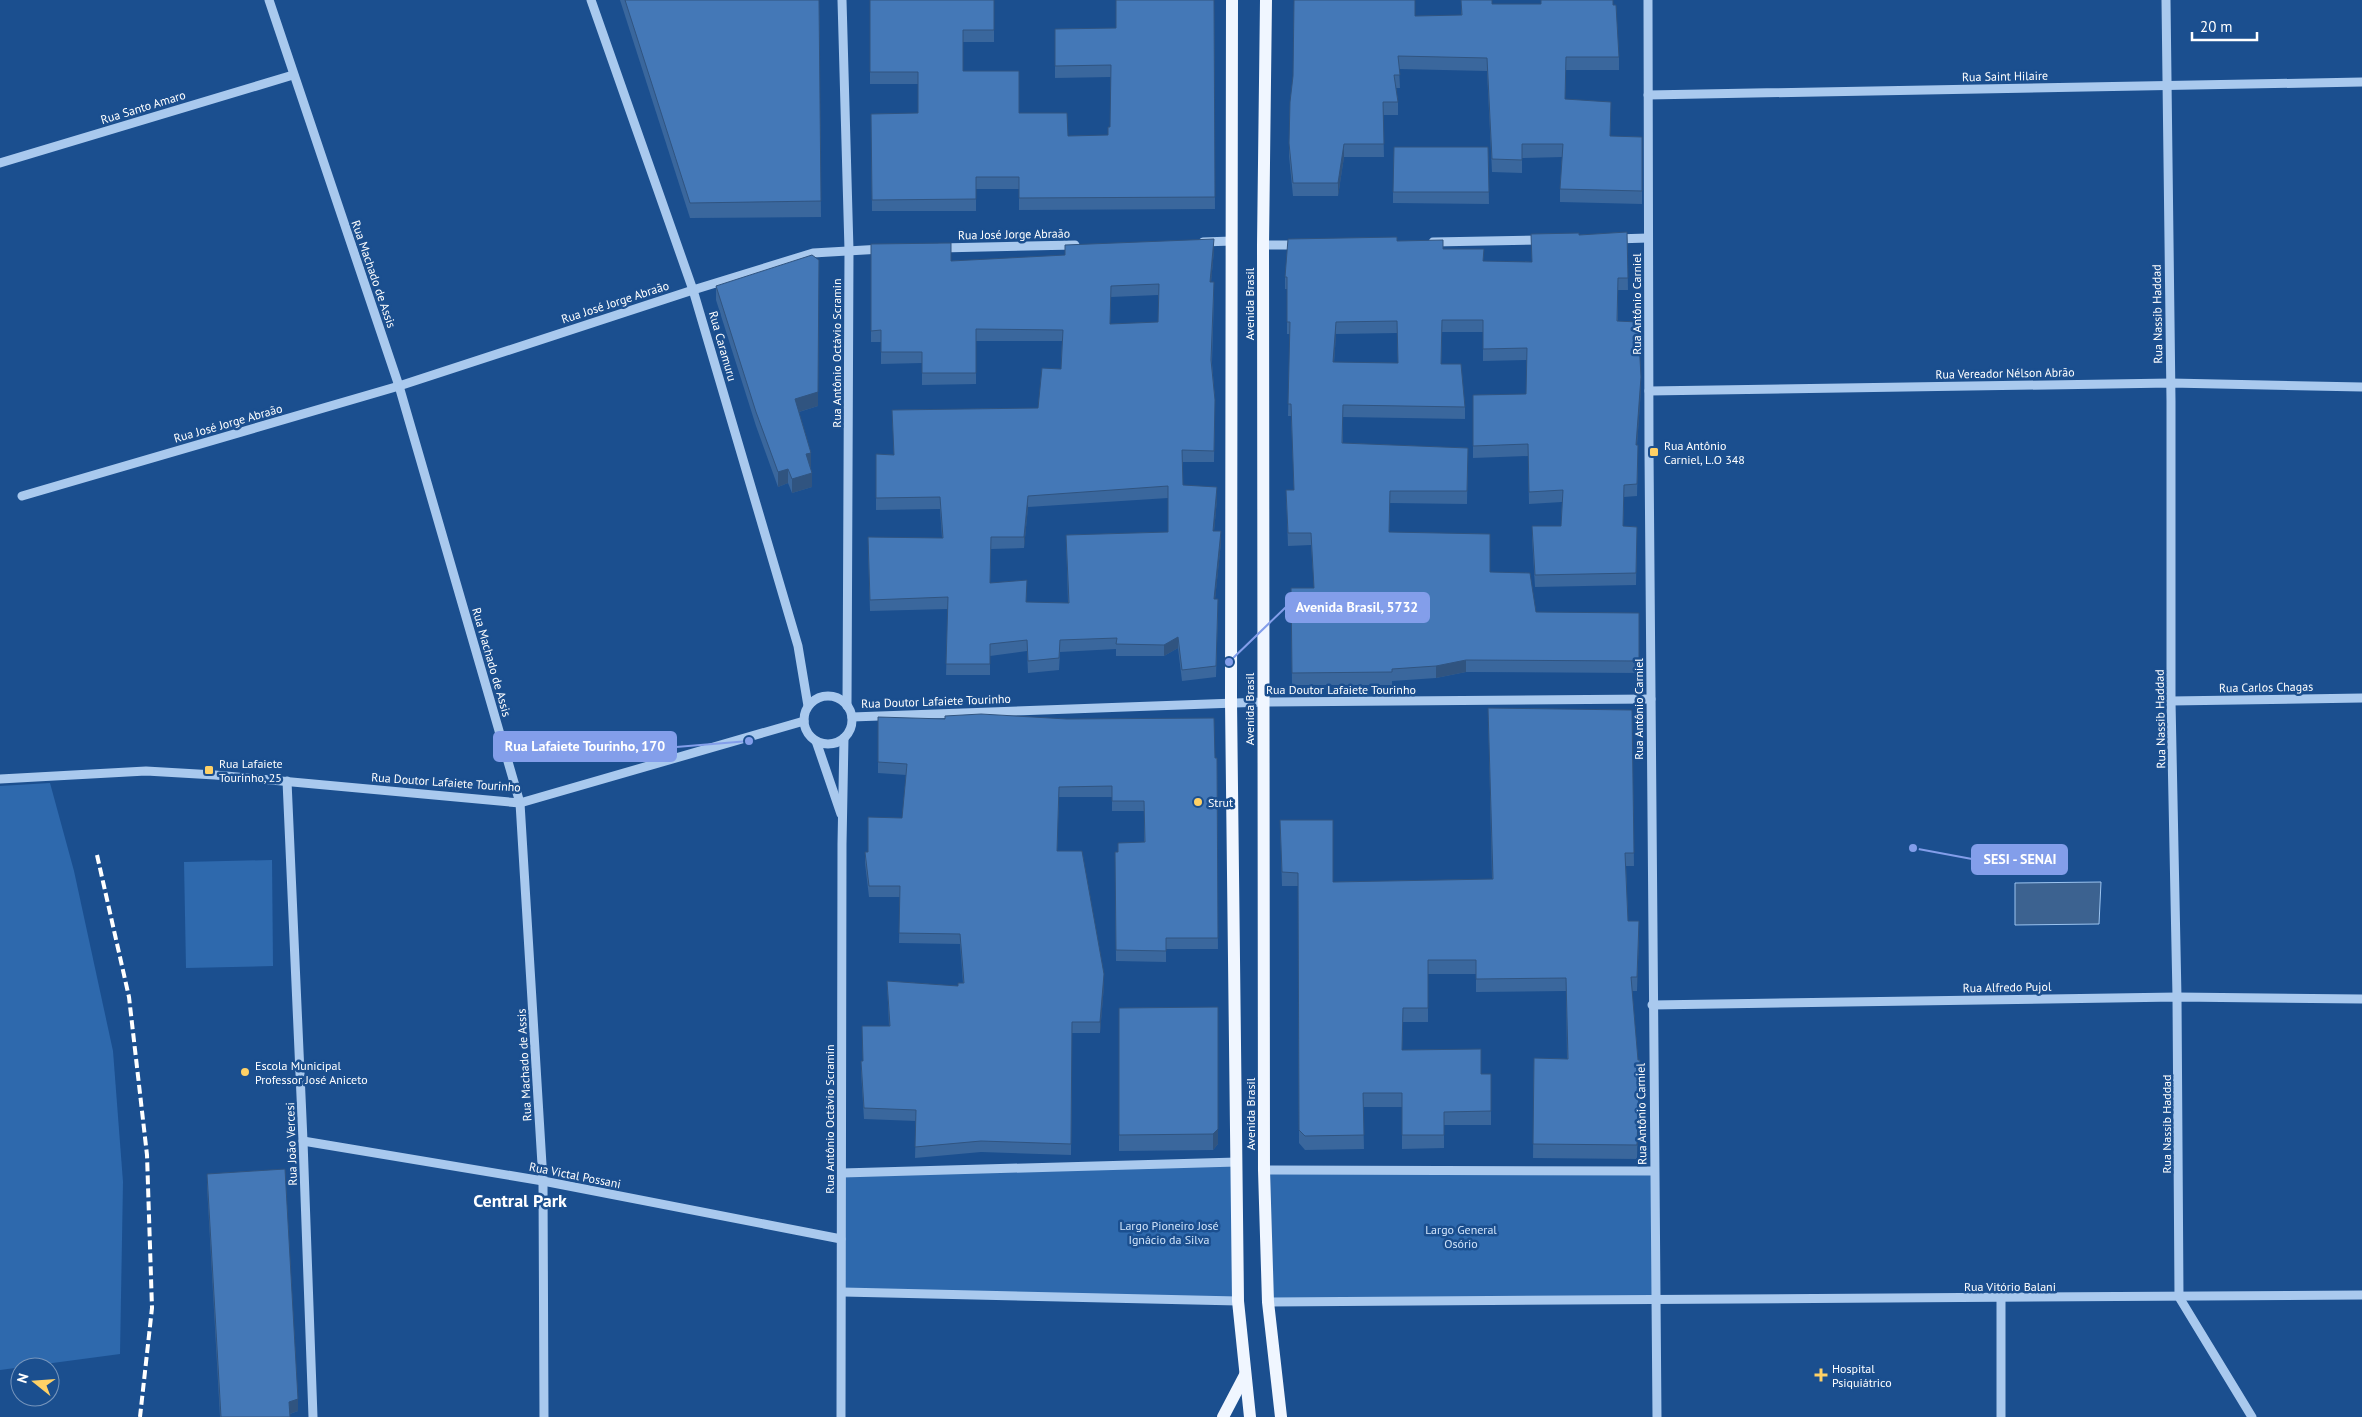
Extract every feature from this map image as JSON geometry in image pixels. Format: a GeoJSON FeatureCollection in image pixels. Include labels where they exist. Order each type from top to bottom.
{"type":"FeatureCollection","features":[{"type":"Feature","properties":{"kind":"main road","name":"Avenida Brasil"},"geometry":{"type":"LineString","coordinates":[[1232,0],[1231,702],[1238,1301],[1250,1417]]}},
{"type":"Feature","properties":{"kind":"main road","name":"Avenida Brasil"},"geometry":{"type":"LineString","coordinates":[[1266,0],[1263,245],[1264,1170],[1268,1302],[1281,1417]]}},
{"type":"Feature","properties":{"kind":"main road"},"geometry":{"type":"LineString","coordinates":[[1223,1417],[1245,1375]]}},
{"type":"Feature","properties":{"kind":"street","name":"Rua Machado de Assis"},"geometry":{"type":"LineString","coordinates":[[269,0],[399,386],[520,802],[543,1181],[544,1417]]}},
{"type":"Feature","properties":{"kind":"street","name":"Rua Caramuru"},"geometry":{"type":"LineString","coordinates":[[591,0],[693,290],[798,646],[808,706]]}},
{"type":"Feature","properties":{"kind":"street","name":"Rua Antônio Octávio Scramin"},"geometry":{"type":"LineString","coordinates":[[842,0],[849,250],[847,706]]}},
{"type":"Feature","properties":{"kind":"street","name":"Rua Antônio Carniel"},"geometry":{"type":"LineString","coordinates":[[1648,0],[1652,1005],[1658,1300],[1657,1417]]}},
{"type":"Feature","properties":{"kind":"street","name":"Rua Nassib Haddad"},"geometry":{"type":"LineString","coordinates":[[2166,0],[2171,384],[2171,701],[2177,997],[2179,1297]]}},
{"type":"Feature","properties":{"kind":"street","name":"Rua Santo Amaro"},"geometry":{"type":"LineString","coordinates":[[0,163],[293,75]]}},
{"type":"Feature","properties":{"kind":"street","name":"Rua Saint Hilaire"},"geometry":{"type":"LineString","coordinates":[[1648,95],[2362,82]]}},
{"type":"Feature","properties":{"kind":"street"},"geometry":{"type":"LineString","coordinates":[[1609,239],[1648,238]]}},
{"type":"Feature","properties":{"kind":"street"},"geometry":{"type":"LineString","coordinates":[[1421,242],[1549,240]]}},
{"type":"Feature","properties":{"kind":"street"},"geometry":{"type":"LineString","coordinates":[[1193,242],[1232,241]]}},
{"type":"Feature","properties":{"kind":"street"},"geometry":{"type":"LineString","coordinates":[[1263,245],[1302,244]]}},
{"type":"Feature","properties":{"kind":"street","name":"Rua José Jorge Abraão"},"geometry":{"type":"LineString","coordinates":[[928,248],[1085,245]]}},
{"type":"Feature","properties":{"kind":"street","name":"Rua José Jorge Abraão"},"geometry":{"type":"LineString","coordinates":[[22,496],[399,386],[813,253],[888,249]]}},
{"type":"Feature","properties":{"kind":"street","name":"Rua Vereador Nélson Abrão"},"geometry":{"type":"LineString","coordinates":[[1649,391],[2171,384],[2362,387]]}},
{"type":"Feature","properties":{"kind":"street"},"geometry":{"type":"LineString","coordinates":[[821,697],[837,698],[847,706],[852,716],[849,732],[844,738],[830,744],[816,741],[806,729],[804,721],[808,706],[821,697]]}},
{"type":"Feature","properties":{"kind":"street","name":"Rua Carlos Chagas"},"geometry":{"type":"LineString","coordinates":[[2171,701],[2362,698]]}},
{"type":"Feature","properties":{"kind":"street","name":"Rua Doutor Lafaiete Tourinho"},"geometry":{"type":"LineString","coordinates":[[852,716],[1231,702],[1651,699]]}},
{"type":"Feature","properties":{"kind":"street","name":"Rua Doutor Lafaiete Tourinho"},"geometry":{"type":"LineString","coordinates":[[0,779],[146,771],[287,781],[520,802],[804,721]]}},
{"type":"Feature","properties":{"kind":"street","name":"Rua Antônio Octávio Scramin"},"geometry":{"type":"LineString","coordinates":[[841,1417],[844,738]]}},
{"type":"Feature","properties":{"kind":"street","name":"Rua Antônio Octávio Scramin"},"geometry":{"type":"LineString","coordinates":[[816,741],[843,820]]}},
{"type":"Feature","properties":{"kind":"street","name":"Rua João Vercesi"},"geometry":{"type":"LineString","coordinates":[[287,781],[313,1417]]}},
{"type":"Feature","properties":{"kind":"street","name":"Rua Alfredo Pujol"},"geometry":{"type":"LineString","coordinates":[[1652,1005],[2177,997],[2362,999]]}},
{"type":"Feature","properties":{"kind":"street","name":"Rua Victal Possani"},"geometry":{"type":"LineString","coordinates":[[303,1141],[543,1181],[841,1239]]}},
{"type":"Feature","properties":{"kind":"street"},"geometry":{"type":"LineString","coordinates":[[842,1173],[1237,1162]]}},
{"type":"Feature","properties":{"kind":"street"},"geometry":{"type":"LineString","coordinates":[[1264,1170],[1654,1171]]}},
{"type":"Feature","properties":{"kind":"street"},"geometry":{"type":"LineString","coordinates":[[843,1292],[1238,1301]]}},
{"type":"Feature","properties":{"kind":"street","name":"Rua Vitório Balani"},"geometry":{"type":"LineString","coordinates":[[1658,1300],[2362,1295]]}},
{"type":"Feature","properties":{"kind":"street"},"geometry":{"type":"LineString","coordinates":[[2179,1297],[2252,1417]]}},
{"type":"Feature","properties":{"kind":"street"},"geometry":{"type":"LineString","coordinates":[[2000,1417],[2001,1299]]}},
{"type":"Feature","properties":{"kind":"street"},"geometry":{"type":"LineString","coordinates":[[1268,1302],[1658,1300]]}},
{"type":"Feature","properties":{"kind":"green space"},"geometry":{"type":"Polygon","coordinates":[[[50,783],[74,871],[113,1051],[123,1182],[120,1354],[60,1362],[60,1357],[10,1357],[10,1369],[0,1370],[0,786],[50,783]]]}},
{"type":"Feature","properties":{"kind":"green space"},"geometry":{"type":"Polygon","coordinates":[[[272,860],[273,966],[186,968],[184,862],[272,860]]]}},
{"type":"Feature","properties":{"kind":"green space","name":"Largo Pioneiro José Ignácio da Silva"},"geometry":{"type":"Polygon","coordinates":[[[1237,1162],[1238,1301],[843,1292],[842,1173],[1237,1162]]]}},
{"type":"Feature","properties":{"kind":"green space","name":"Largo General Osório"},"geometry":{"type":"Polygon","coordinates":[[[1264,1170],[1654,1171],[1658,1300],[1268,1302],[1264,1170]]]}},
{"type":"Feature","properties":{"kind":"shaded area"},"geometry":{"type":"Polygon","coordinates":[[[2101,882],[2099,924],[2015,925],[2015,883],[2101,882]]]}},
{"type":"Feature","properties":{"kind":"building"},"geometry":{"type":"Polygon","coordinates":[[[625,0],[819,0],[821,201],[690,203],[625,0]]]}},
{"type":"Feature","properties":{"kind":"building"},"geometry":{"type":"Polygon","coordinates":[[[870,0],[994,0],[994,30],[963,30],[963,71],[1019,71],[1019,113],[1067,113],[1068,136],[1108,135],[1108,127],[1110,127],[1111,65],[1055,66],[1055,29],[1116,28],[1116,0],[1214,0],[1215,197],[1019,198],[1019,177],[976,177],[976,199],[872,200],[871,114],[918,113],[918,72],[870,72],[870,0]]]}},
{"type":"Feature","properties":{"kind":"building"},"geometry":{"type":"Polygon","coordinates":[[[1294,0],[1415,0],[1415,16],[1462,15],[1461,0],[1492,0],[1492,4],[1541,4],[1541,0],[1613,0],[1613,5],[1616,5],[1619,57],[1566,57],[1565,99],[1611,102],[1610,136],[1642,137],[1642,191],[1560,189],[1563,144],[1522,144],[1522,160],[1492,159],[1487,58],[1398,56],[1400,75],[1394,75],[1398,102],[1383,102],[1384,144],[1344,144],[1338,183],[1293,183],[1289,143],[1293,76],[1294,0]]]}},
{"type":"Feature","properties":{"kind":"building"},"geometry":{"type":"Polygon","coordinates":[[[1394,147],[1488,147],[1489,192],[1393,192],[1394,147]]]}},
{"type":"Feature","properties":{"kind":"building"},"geometry":{"type":"Polygon","coordinates":[[[1627,232],[1628,278],[1618,278],[1617,321],[1638,322],[1641,377],[1636,445],[1638,445],[1637,484],[1624,485],[1623,526],[1637,527],[1636,573],[1535,575],[1532,526],[1561,526],[1563,490],[1529,492],[1528,444],[1473,446],[1473,395],[1526,394],[1527,348],[1483,349],[1483,320],[1442,320],[1441,364],[1461,364],[1465,407],[1343,405],[1342,443],[1468,448],[1467,491],[1390,491],[1389,532],[1490,534],[1490,572],[1530,573],[1536,612],[1639,613],[1639,661],[1466,660],[1436,666],[1392,669],[1392,672],[1292,673],[1291,588],[1314,588],[1311,533],[1288,533],[1286,490],[1294,490],[1291,404],[1288,404],[1290,322],[1287,322],[1287,277],[1285,277],[1288,239],[1397,237],[1397,241],[1443,240],[1443,249],[1484,249],[1483,261],[1532,262],[1531,234],[1579,233],[1579,235],[1627,232]],[[1397,321],[1336,322],[1333,362],[1398,363],[1397,321]]]}},
{"type":"Feature","properties":{"kind":"building"},"geometry":{"type":"Polygon","coordinates":[[[1214,239],[1210,282],[1214,282],[1211,360],[1215,400],[1214,451],[1182,450],[1183,485],[1217,487],[1213,531],[1221,531],[1214,599],[1218,599],[1216,666],[1182,670],[1178,637],[1164,645],[1116,644],[1117,638],[1060,640],[1059,658],[1028,661],[1027,640],[990,644],[990,664],[946,664],[948,597],[870,600],[868,537],[943,538],[940,497],[876,498],[876,454],[894,455],[892,410],[1038,408],[1042,368],[1061,369],[1063,330],[976,329],[976,373],[922,373],[922,352],[881,352],[881,330],[871,331],[871,244],[951,243],[951,261],[1065,255],[1065,245],[1214,239]],[[1159,284],[1111,286],[1110,324],[1158,322],[1159,284]],[[1168,486],[1028,496],[1024,537],[991,537],[990,583],[1027,580],[1026,602],[1069,603],[1066,535],[1168,532],[1168,486]]]}},
{"type":"Feature","properties":{"kind":"building"},"geometry":{"type":"Polygon","coordinates":[[[812,255],[819,260],[818,392],[795,399],[811,453],[806,454],[812,473],[792,479],[788,469],[778,472],[756,412],[716,286],[812,255]]]}},
{"type":"Feature","properties":{"kind":"building"},"geometry":{"type":"Polygon","coordinates":[[[1488,708],[1632,710],[1634,853],[1625,853],[1628,921],[1639,921],[1637,977],[1631,977],[1638,1060],[1640,1060],[1637,1145],[1533,1144],[1534,1058],[1568,1059],[1566,978],[1476,979],[1476,960],[1428,960],[1428,1008],[1403,1008],[1402,1050],[1481,1049],[1481,1074],[1491,1074],[1491,1111],[1444,1112],[1444,1135],[1402,1135],[1402,1093],[1363,1093],[1364,1135],[1305,1136],[1299,1130],[1298,873],[1282,872],[1280,820],[1333,820],[1333,882],[1493,879],[1488,708]]]}},
{"type":"Feature","properties":{"kind":"building"},"geometry":{"type":"Polygon","coordinates":[[[981,714],[1067,719],[1214,718],[1215,758],[1217,758],[1218,938],[1166,938],[1166,951],[1116,950],[1115,852],[1118,852],[1118,843],[1145,842],[1144,801],[1112,801],[1112,786],[1059,787],[1057,851],[1082,851],[1104,974],[1100,1022],[1072,1022],[1071,1144],[981,1141],[915,1147],[916,1110],[864,1108],[861,1061],[863,1061],[862,1026],[890,1026],[887,981],[958,986],[958,983],[964,983],[960,934],[899,933],[900,886],[869,886],[865,852],[868,852],[868,817],[902,818],[907,764],[878,762],[878,717],[945,719],[945,716],[981,714]]]}},
{"type":"Feature","properties":{"kind":"building"},"geometry":{"type":"Polygon","coordinates":[[[1218,1007],[1218,1129],[1213,1134],[1119,1135],[1119,1008],[1218,1007]]]}},
{"type":"Feature","properties":{"kind":"building"},"geometry":{"type":"Polygon","coordinates":[[[285,1169],[298,1399],[289,1402],[290,1417],[221,1417],[207,1174],[285,1169]]]}},
{"type":"Feature","properties":{"kind":"railway"},"geometry":{"type":"LineString","coordinates":[[97,855],[129,997],[147,1155],[152,1308],[140,1417]]}},
{"type":"Feature","properties":{"kind":"place","name":"Rua Antônio Carniel, L.O 348"},"geometry":{"type":"Point","coordinates":[1654,452]}},
{"type":"Feature","properties":{"kind":"place","name":"Avenida Brasil, 5732"},"geometry":{"type":"Point","coordinates":[1229,662]}},
{"type":"Feature","properties":{"kind":"place","name":"Rua Lafaiete Tourinho, 170"},"geometry":{"type":"Point","coordinates":[749,741]}},
{"type":"Feature","properties":{"kind":"place","name":"Rua Lafaiete Tourinho, 25"},"geometry":{"type":"Point","coordinates":[209,770]}},
{"type":"Feature","properties":{"kind":"place","name":"Strut"},"geometry":{"type":"Point","coordinates":[1198,802]}},
{"type":"Feature","properties":{"kind":"place","name":"SESI - SENAI"},"geometry":{"type":"Point","coordinates":[1913,848]}},
{"type":"Feature","properties":{"kind":"place","name":"Escola Municipal Professor José Aniceto"},"geometry":{"type":"Point","coordinates":[245,1072]}},
{"type":"Feature","properties":{"kind":"place","name":"Hospital Psiquiátrico"},"geometry":{"type":"Point","coordinates":[1821,1375]}},
{"type":"Feature","properties":{"kind":"district","name":"Central Park"},"geometry":{"type":"Point","coordinates":[520,1200]}}]}
